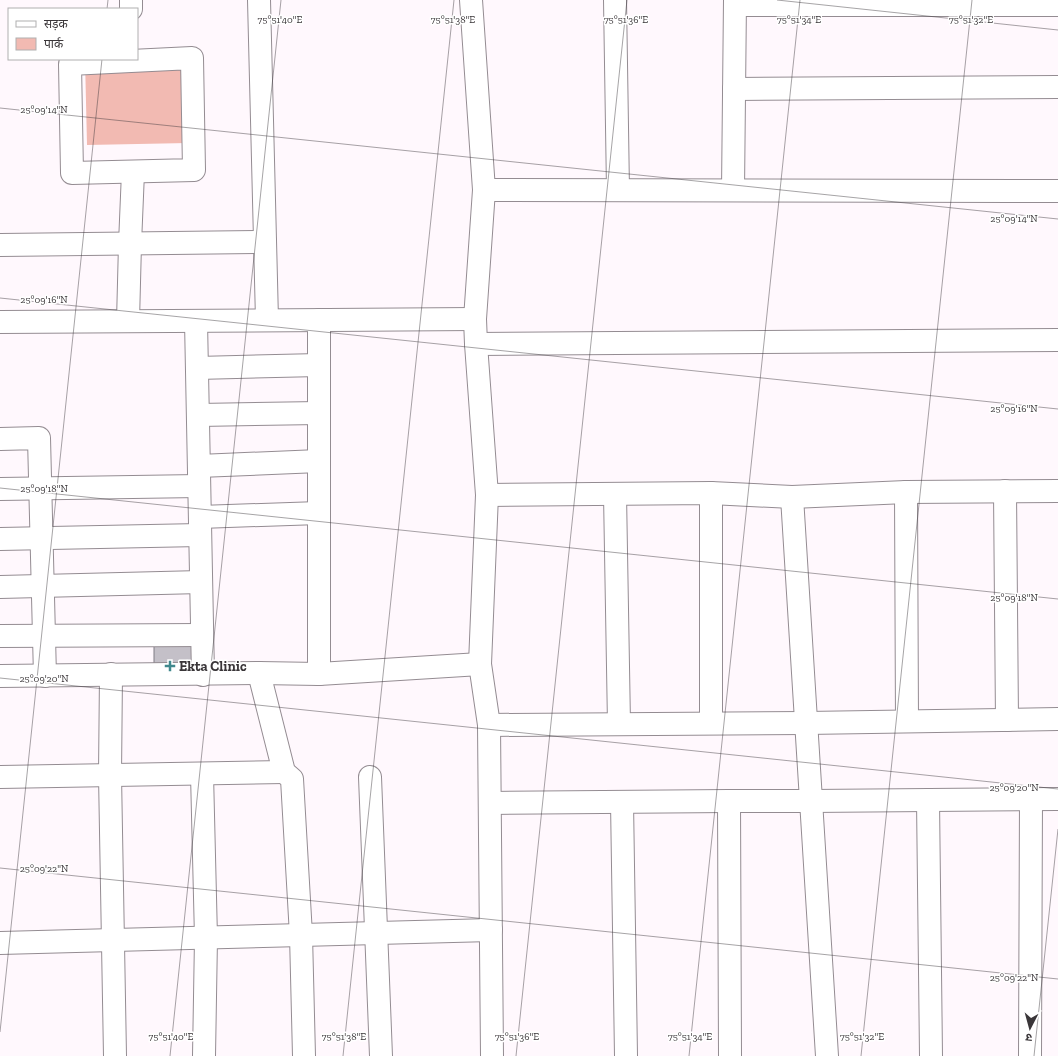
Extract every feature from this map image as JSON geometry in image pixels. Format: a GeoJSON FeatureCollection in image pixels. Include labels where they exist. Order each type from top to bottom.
{"type":"FeatureCollection","features":[{"type":"Feature","properties":{"kind":"street"},"geometry":{"type":"LineString","coordinates":[[259,0],[267,320]]}},
{"type":"Feature","properties":{"kind":"street"},"geometry":{"type":"LineString","coordinates":[[471,0],[484,190],[475,319],[487,495],[480,664],[489,725],[492,1056]]}},
{"type":"Feature","properties":{"kind":"street"},"geometry":{"type":"LineString","coordinates":[[615,0],[618,190]]}},
{"type":"Feature","properties":{"kind":"street"},"geometry":{"type":"LineString","coordinates":[[733,190],[735,2],[1058,5]]}},
{"type":"Feature","properties":{"kind":"street"},"geometry":{"type":"LineString","coordinates":[[133,60],[70,64],[72,173],[194,170],[192,58],[138,60]]}},
{"type":"Feature","properties":{"kind":"street"},"geometry":{"type":"LineString","coordinates":[[734,89],[1058,87]]}},
{"type":"Feature","properties":{"kind":"street"},"geometry":{"type":"LineString","coordinates":[[128,321],[133,172]]}},
{"type":"Feature","properties":{"kind":"street"},"geometry":{"type":"LineString","coordinates":[[484,190],[1058,191]]}},
{"type":"Feature","properties":{"kind":"street"},"geometry":{"type":"LineString","coordinates":[[0,245],[265,242]]}},
{"type":"Feature","properties":{"kind":"street"},"geometry":{"type":"LineString","coordinates":[[0,322],[475,319]]}},
{"type":"Feature","properties":{"kind":"street"},"geometry":{"type":"LineString","coordinates":[[319,320],[319,674]]}},
{"type":"Feature","properties":{"kind":"street"},"geometry":{"type":"LineString","coordinates":[[196,321],[203,675]]}},
{"type":"Feature","properties":{"kind":"street"},"geometry":{"type":"LineString","coordinates":[[476,344],[1058,340]]}},
{"type":"Feature","properties":{"kind":"street"},"geometry":{"type":"LineString","coordinates":[[196,368],[319,365]]}},
{"type":"Feature","properties":{"kind":"street"},"geometry":{"type":"LineString","coordinates":[[198,415],[319,413]]}},
{"type":"Feature","properties":{"kind":"street"},"geometry":{"type":"LineString","coordinates":[[0,439],[39,438],[45,676]]}},
{"type":"Feature","properties":{"kind":"street"},"geometry":{"type":"LineString","coordinates":[[0,489],[40,489],[199,476],[319,460]]}},
{"type":"Feature","properties":{"kind":"street"},"geometry":{"type":"LineString","coordinates":[[1005,491],[1007,720]]}},
{"type":"Feature","properties":{"kind":"street"},"geometry":{"type":"LineString","coordinates":[[487,495],[711,493],[792,497],[906,492],[1058,491]]}},
{"type":"Feature","properties":{"kind":"street"},"geometry":{"type":"LineString","coordinates":[[906,492],[907,721]]}},
{"type":"Feature","properties":{"kind":"street"},"geometry":{"type":"LineString","coordinates":[[711,493],[711,723]]}},
{"type":"Feature","properties":{"kind":"street"},"geometry":{"type":"LineString","coordinates":[[615,494],[619,724]]}},
{"type":"Feature","properties":{"kind":"street"},"geometry":{"type":"LineString","coordinates":[[792,497],[827,1056]]}},
{"type":"Feature","properties":{"kind":"street"},"geometry":{"type":"LineString","coordinates":[[0,539],[41,538],[200,526],[319,514]]}},
{"type":"Feature","properties":{"kind":"street"},"geometry":{"type":"LineString","coordinates":[[0,586],[201,582]]}},
{"type":"Feature","properties":{"kind":"street"},"geometry":{"type":"LineString","coordinates":[[0,636],[202,634]]}},
{"type":"Feature","properties":{"kind":"street"},"geometry":{"type":"LineString","coordinates":[[0,676],[111,674],[203,675],[259,673],[319,674],[480,664]]}},
{"type":"Feature","properties":{"kind":"street"},"geometry":{"type":"LineString","coordinates":[[259,673],[284,772],[292,779],[301,935],[304,1056]]}},
{"type":"Feature","properties":{"kind":"street"},"geometry":{"type":"LineString","coordinates":[[111,674],[110,775],[115,1056]]}},
{"type":"Feature","properties":{"kind":"street"},"geometry":{"type":"LineString","coordinates":[[489,725],[806,723],[1058,719]]}},
{"type":"Feature","properties":{"kind":"street"},"geometry":{"type":"LineString","coordinates":[[0,777],[284,772]]}},
{"type":"Feature","properties":{"kind":"street"},"geometry":{"type":"LineString","coordinates":[[202,774],[206,938],[204,1056]]}},
{"type":"Feature","properties":{"kind":"street"},"geometry":{"type":"LineString","coordinates":[[370,776],[380,1056]]}},
{"type":"Feature","properties":{"kind":"street"},"geometry":{"type":"LineString","coordinates":[[1030,1056],[1031,799]]}},
{"type":"Feature","properties":{"kind":"street"},"geometry":{"type":"LineString","coordinates":[[490,803],[1058,799]]}},
{"type":"Feature","properties":{"kind":"street"},"geometry":{"type":"LineString","coordinates":[[928,800],[931,1056]]}},
{"type":"Feature","properties":{"kind":"street"},"geometry":{"type":"LineString","coordinates":[[729,801],[730,1056]]}},
{"type":"Feature","properties":{"kind":"street"},"geometry":{"type":"LineString","coordinates":[[622,802],[626,1056]]}},
{"type":"Feature","properties":{"kind":"street"},"geometry":{"type":"LineString","coordinates":[[0,943],[491,930]]}},
{"type":"Feature","properties":{"kind":"green space"},"geometry":{"type":"Polygon","coordinates":[[[186,53],[188,143],[87,145],[85,60],[138,60],[138,56],[186,53]]]}},
{"type":"Feature","properties":{"kind":"building"},"geometry":{"type":"Polygon","coordinates":[[[154,638],[197,645],[197,667],[154,667],[154,638]]]}},
{"type":"Feature","properties":{"kind":"place","name":"Ekta Clinic"},"geometry":{"type":"Point","coordinates":[170,666]}}]}
